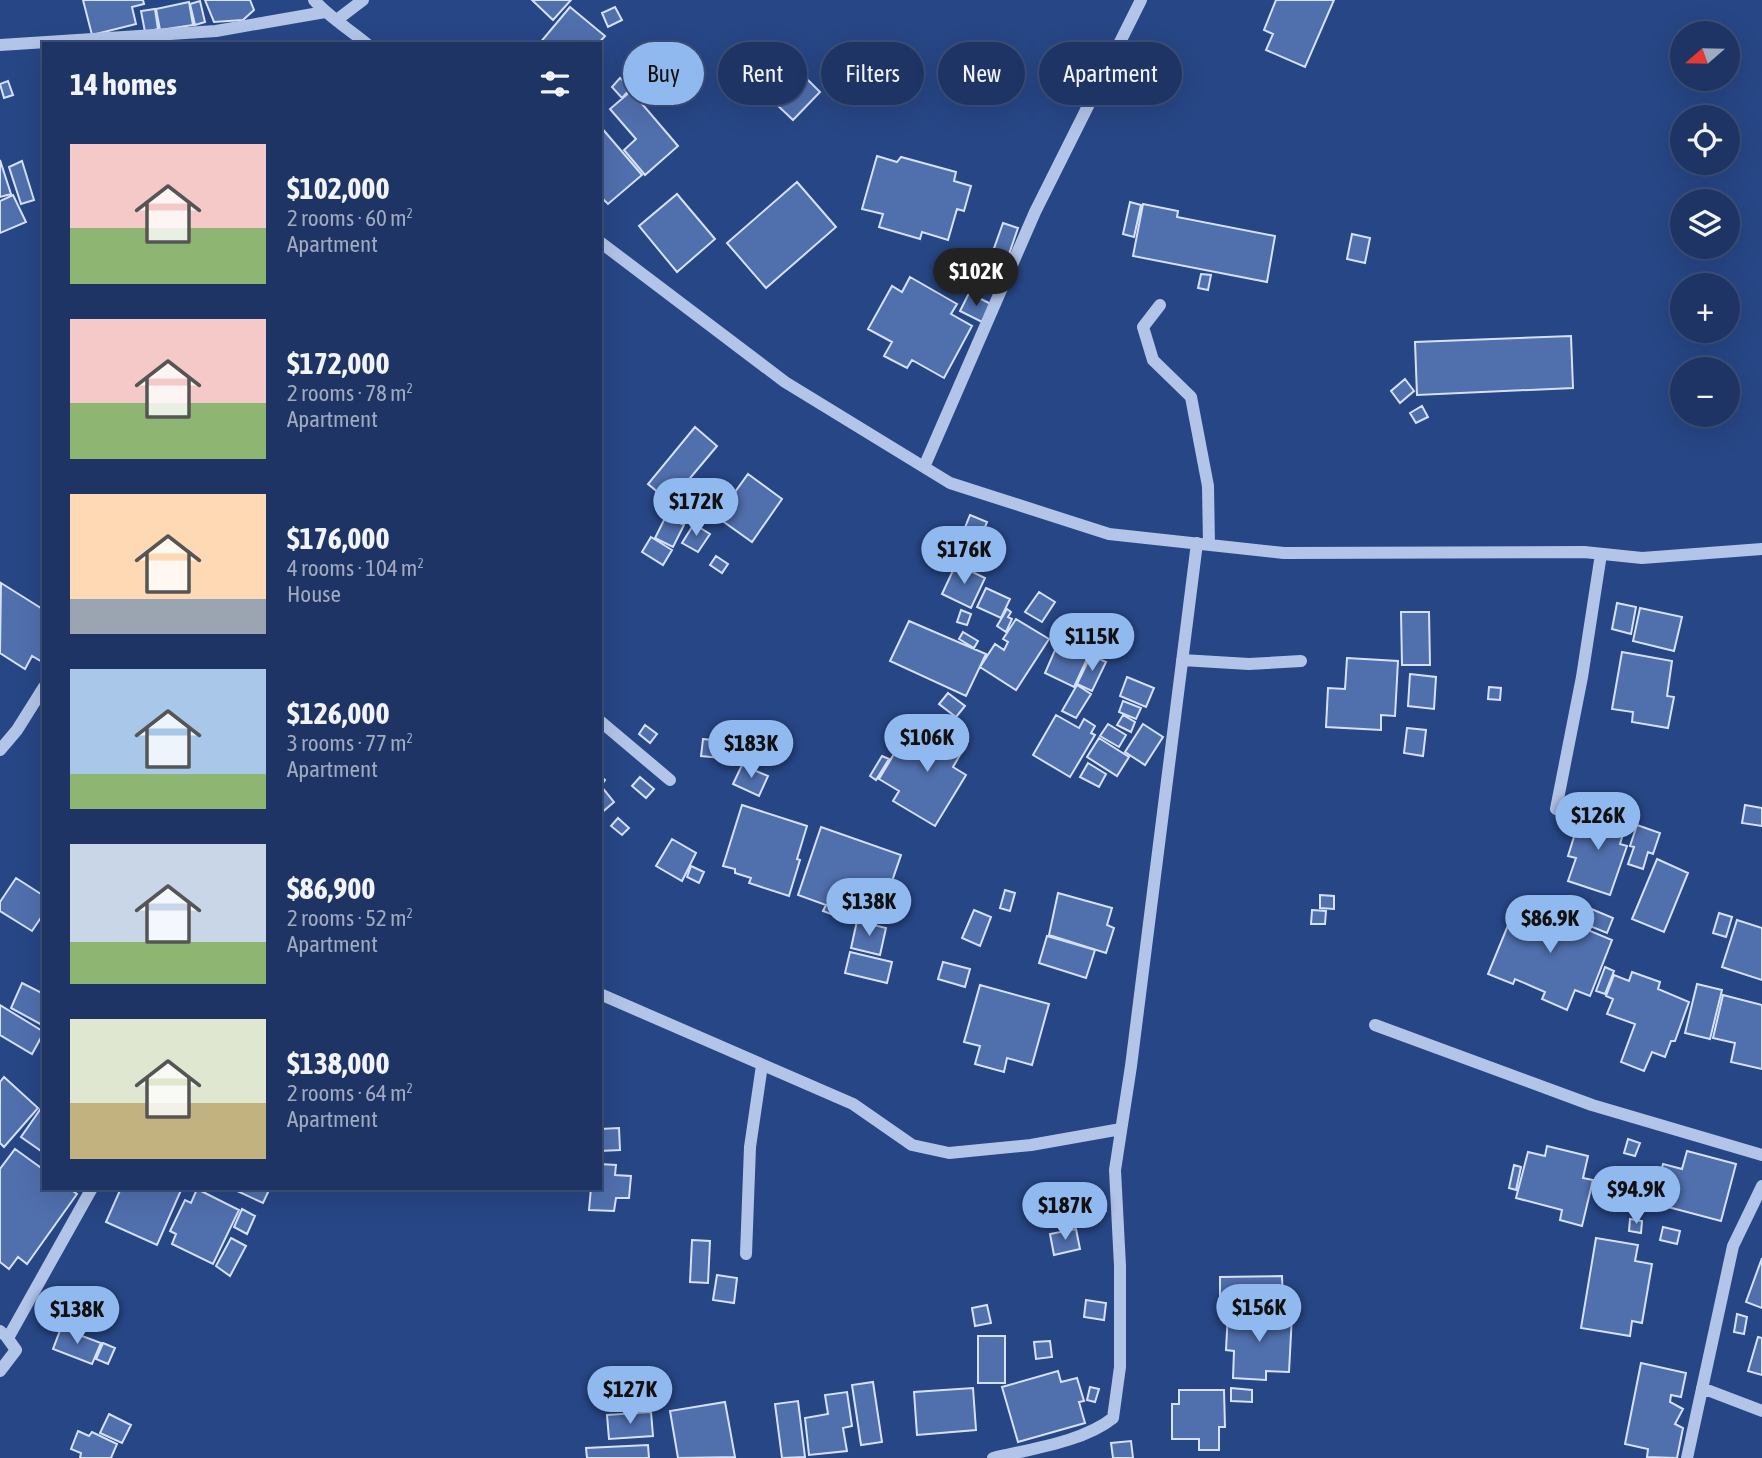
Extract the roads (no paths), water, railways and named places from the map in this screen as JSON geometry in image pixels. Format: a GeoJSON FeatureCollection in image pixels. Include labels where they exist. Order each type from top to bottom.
{"type":"FeatureCollection","features":[{"type":"Feature","properties":{"kind":"street"},"geometry":{"type":"LineString","coordinates":[[314,0],[325,12],[338,19],[365,42]]}},
{"type":"Feature","properties":{"kind":"street"},"geometry":{"type":"LineString","coordinates":[[338,19],[363,0]]}},
{"type":"Feature","properties":{"kind":"street"},"geometry":{"type":"LineString","coordinates":[[924,467],[1035,212],[1141,0]]}},
{"type":"Feature","properties":{"kind":"street"},"geometry":{"type":"LineString","coordinates":[[46,42],[216,31],[325,12]]}},
{"type":"Feature","properties":{"kind":"street"},"geometry":{"type":"LineString","coordinates":[[0,45],[42,42]]}},
{"type":"Feature","properties":{"kind":"street"},"geometry":{"type":"LineString","coordinates":[[602,244],[785,382],[950,483],[1109,534],[1284,553],[1601,554],[1642,558],[1762,550]]}},
{"type":"Feature","properties":{"kind":"street"},"geometry":{"type":"LineString","coordinates":[[993,1458],[1057,1443],[1101,1428],[1113,1418],[1120,1367],[1120,1266],[1115,1170],[1182,660],[1203,544],[1208,486],[1191,397],[1153,360],[1143,327],[1160,305]]}},
{"type":"Feature","properties":{"kind":"street"},"geometry":{"type":"LineString","coordinates":[[1556,809],[1582,677],[1601,554]]}},
{"type":"Feature","properties":{"kind":"street"},"geometry":{"type":"LineString","coordinates":[[1182,660],[1249,664],[1301,661]]}},
{"type":"Feature","properties":{"kind":"street"},"geometry":{"type":"LineString","coordinates":[[0,750],[17,730],[42,690]]}},
{"type":"Feature","properties":{"kind":"street"},"geometry":{"type":"LineString","coordinates":[[602,723],[670,780]]}},
{"type":"Feature","properties":{"kind":"street"},"geometry":{"type":"LineString","coordinates":[[602,995],[853,1104],[912,1145],[949,1153],[1031,1145],[1121,1129]]}},
{"type":"Feature","properties":{"kind":"street"},"geometry":{"type":"LineString","coordinates":[[1375,1025],[1592,1105],[1762,1155]]}},
{"type":"Feature","properties":{"kind":"street"},"geometry":{"type":"LineString","coordinates":[[746,1254],[750,1147],[762,1065]]}},
{"type":"Feature","properties":{"kind":"street"},"geometry":{"type":"LineString","coordinates":[[1687,1458],[1733,1247],[1762,1186]]}},
{"type":"Feature","properties":{"kind":"street"},"geometry":{"type":"LineString","coordinates":[[0,1371],[16,1350],[4,1335],[91,1190]]}},
{"type":"Feature","properties":{"kind":"street"},"geometry":{"type":"LineString","coordinates":[[1702,1388],[1762,1411]]}}]}
